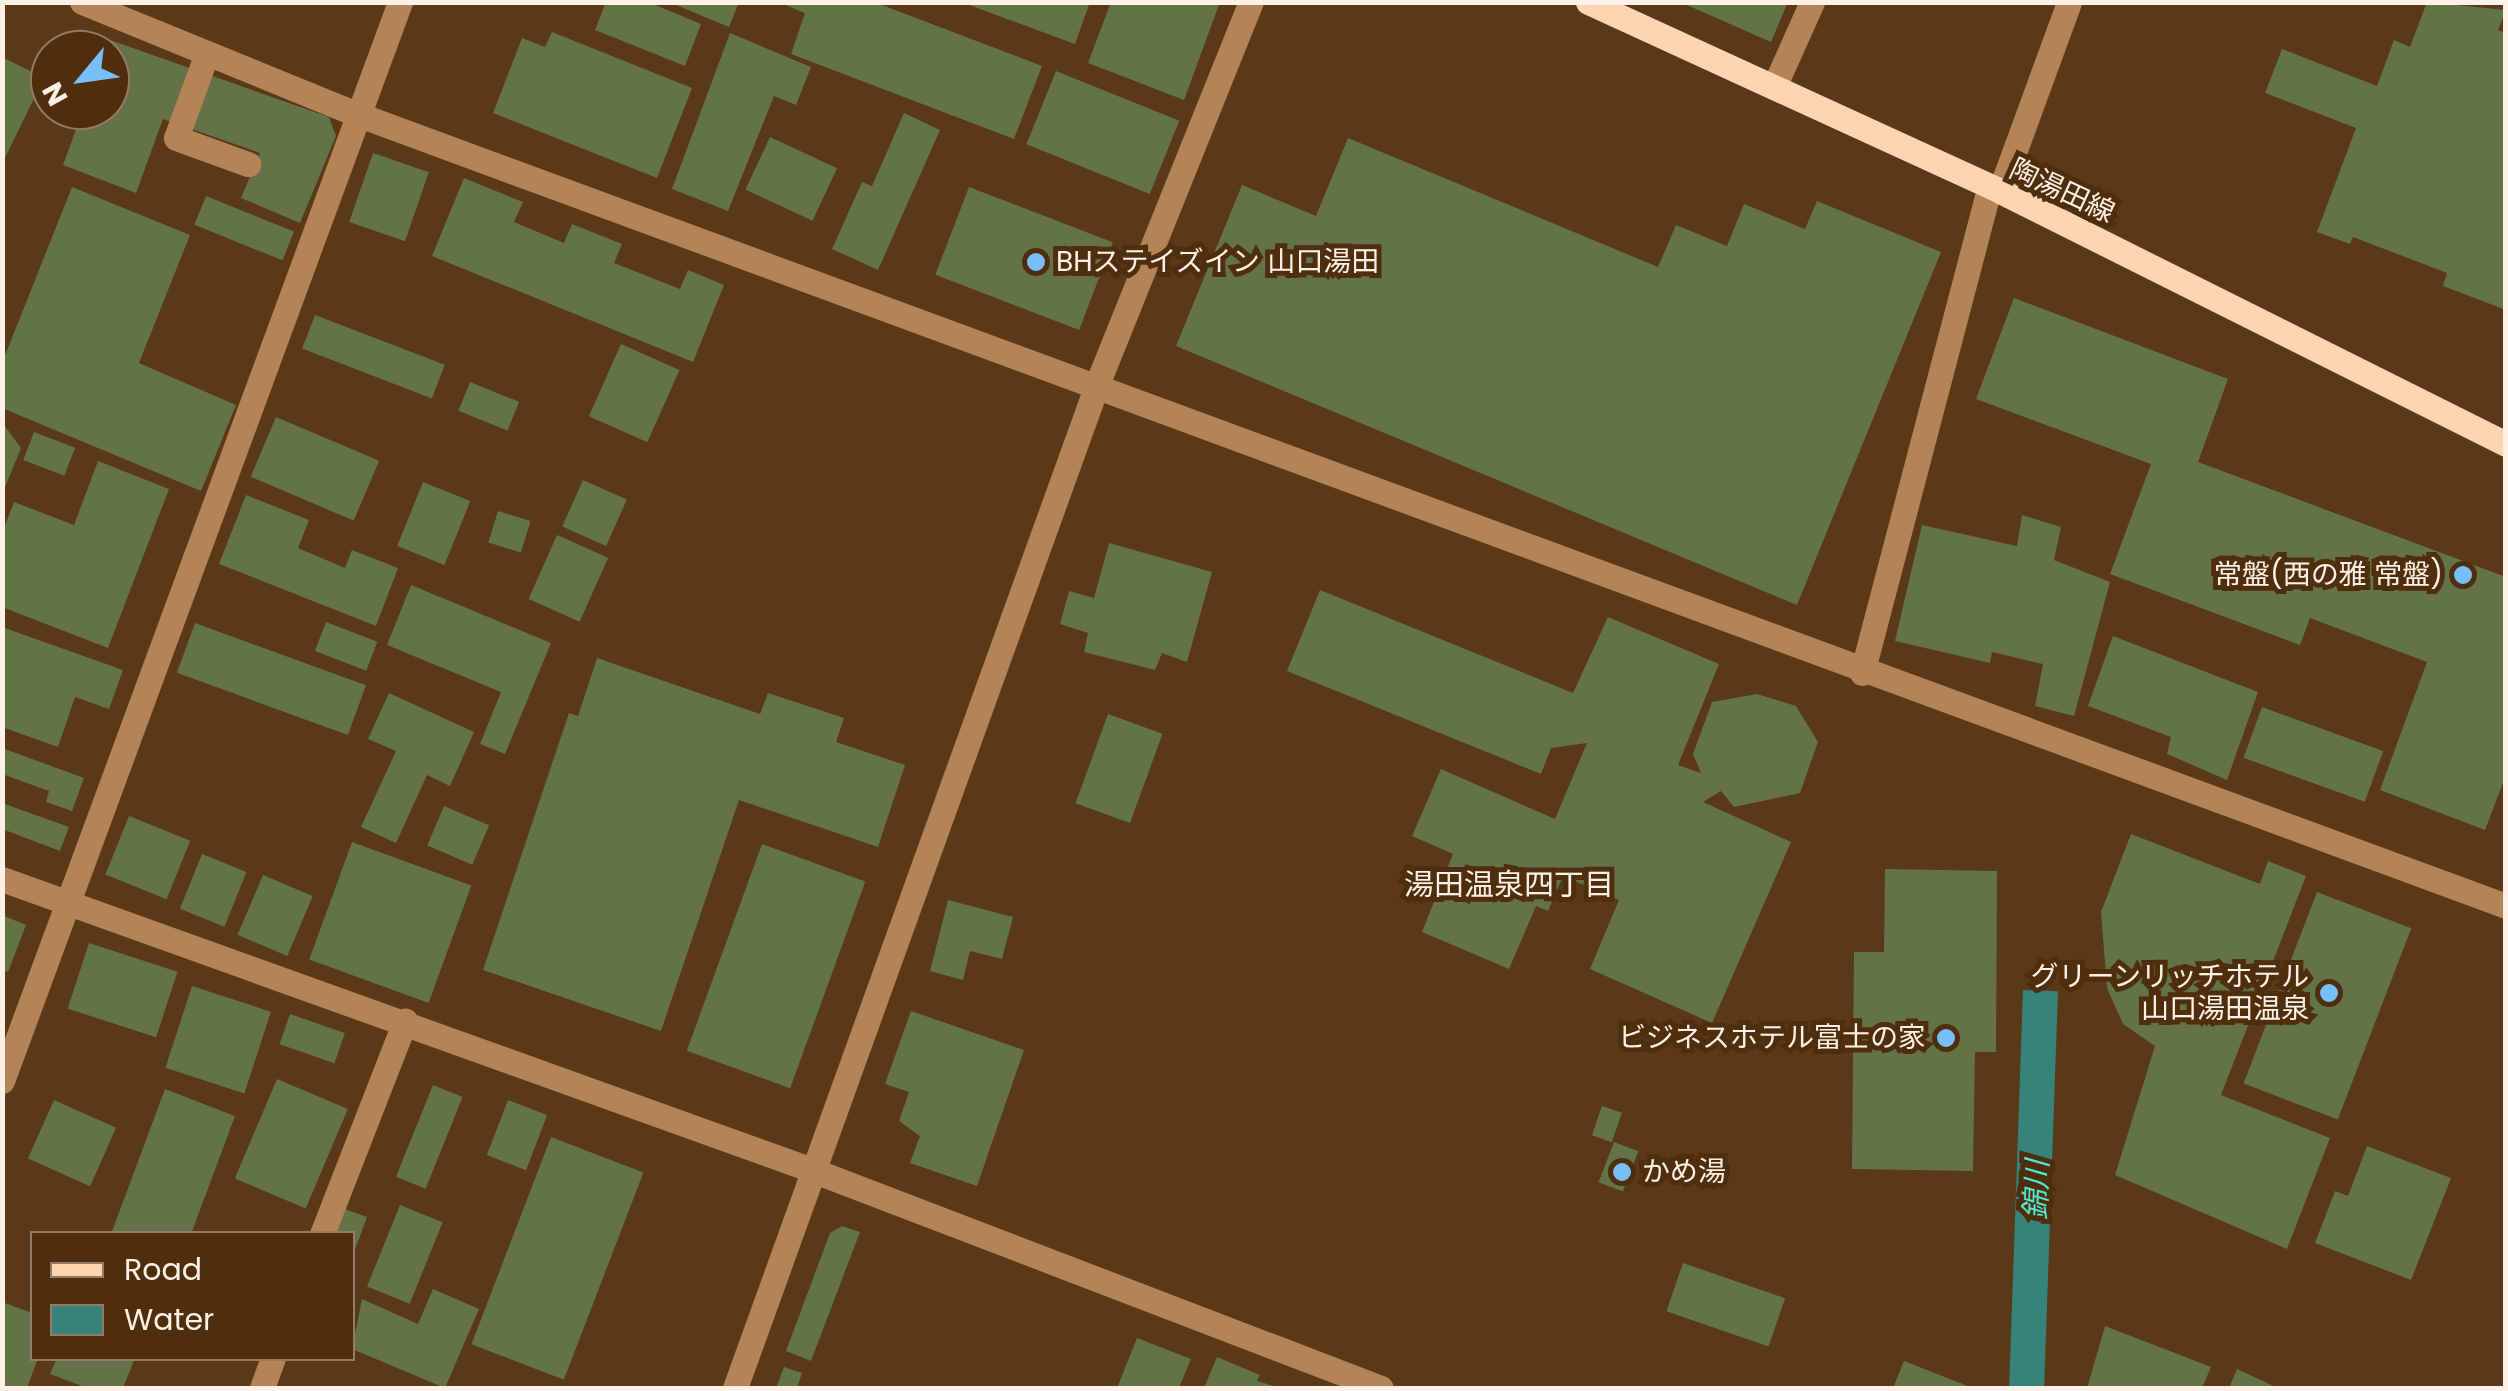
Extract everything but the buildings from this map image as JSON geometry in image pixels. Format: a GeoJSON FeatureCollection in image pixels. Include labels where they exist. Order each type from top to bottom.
{"type":"FeatureCollection","features":[{"type":"Feature","properties":{"kind":"main road","name":"陶湯田線"},"geometry":{"type":"LineString","coordinates":[[1588,2],[1994,190],[2506,444]]}},
{"type":"Feature","properties":{"kind":"street"},"geometry":{"type":"LineString","coordinates":[[82,2],[354,113],[1098,382],[1862,673],[2506,906]]}},
{"type":"Feature","properties":{"kind":"street"},"geometry":{"type":"LineString","coordinates":[[2,1081],[354,113],[400,2]]}},
{"type":"Feature","properties":{"kind":"street"},"geometry":{"type":"LineString","coordinates":[[735,1388],[1098,382],[1251,2]]}},
{"type":"Feature","properties":{"kind":"street"},"geometry":{"type":"LineString","coordinates":[[1774,87],[1812,2]]}},
{"type":"Feature","properties":{"kind":"street"},"geometry":{"type":"LineString","coordinates":[[1862,673],[1994,190],[2068,2]]}},
{"type":"Feature","properties":{"kind":"street"},"geometry":{"type":"LineString","coordinates":[[207,53],[176,138],[248,164]]}},
{"type":"Feature","properties":{"kind":"street"},"geometry":{"type":"LineString","coordinates":[[2,879],[68,906],[405,1021],[812,1170],[1381,1388]]}},
{"type":"Feature","properties":{"kind":"street"},"geometry":{"type":"LineString","coordinates":[[323,1231],[405,1021]]}},
{"type":"Feature","properties":{"kind":"street"},"geometry":{"type":"LineString","coordinates":[[262,1388],[273,1361]]}},
{"type":"Feature","properties":{"kind":"water","name":"錦川"},"geometry":{"type":"Polygon","coordinates":[[[2023,990],[2058,991],[2044,1388],[2009,1388],[2023,990]]]}},
{"type":"Feature","properties":{"kind":"place","name":"BHステイズイン 山口湯田"},"geometry":{"type":"Point","coordinates":[1036,262]}},
{"type":"Feature","properties":{"kind":"place","name":"常盤(西の雅 常盤)"},"geometry":{"type":"Point","coordinates":[2463,575]}},
{"type":"Feature","properties":{"kind":"place","name":"グリーンリッチホテル 山口湯田温泉"},"geometry":{"type":"Point","coordinates":[2329,993]}},
{"type":"Feature","properties":{"kind":"place","name":"ビジネスホテル富士の家"},"geometry":{"type":"Point","coordinates":[1946,1038]}},
{"type":"Feature","properties":{"kind":"place","name":"かめ湯"},"geometry":{"type":"Point","coordinates":[1622,1172]}},
{"type":"Feature","properties":{"kind":"district","name":"湯田温泉四丁目"},"geometry":{"type":"Point","coordinates":[1509,885]}}]}
